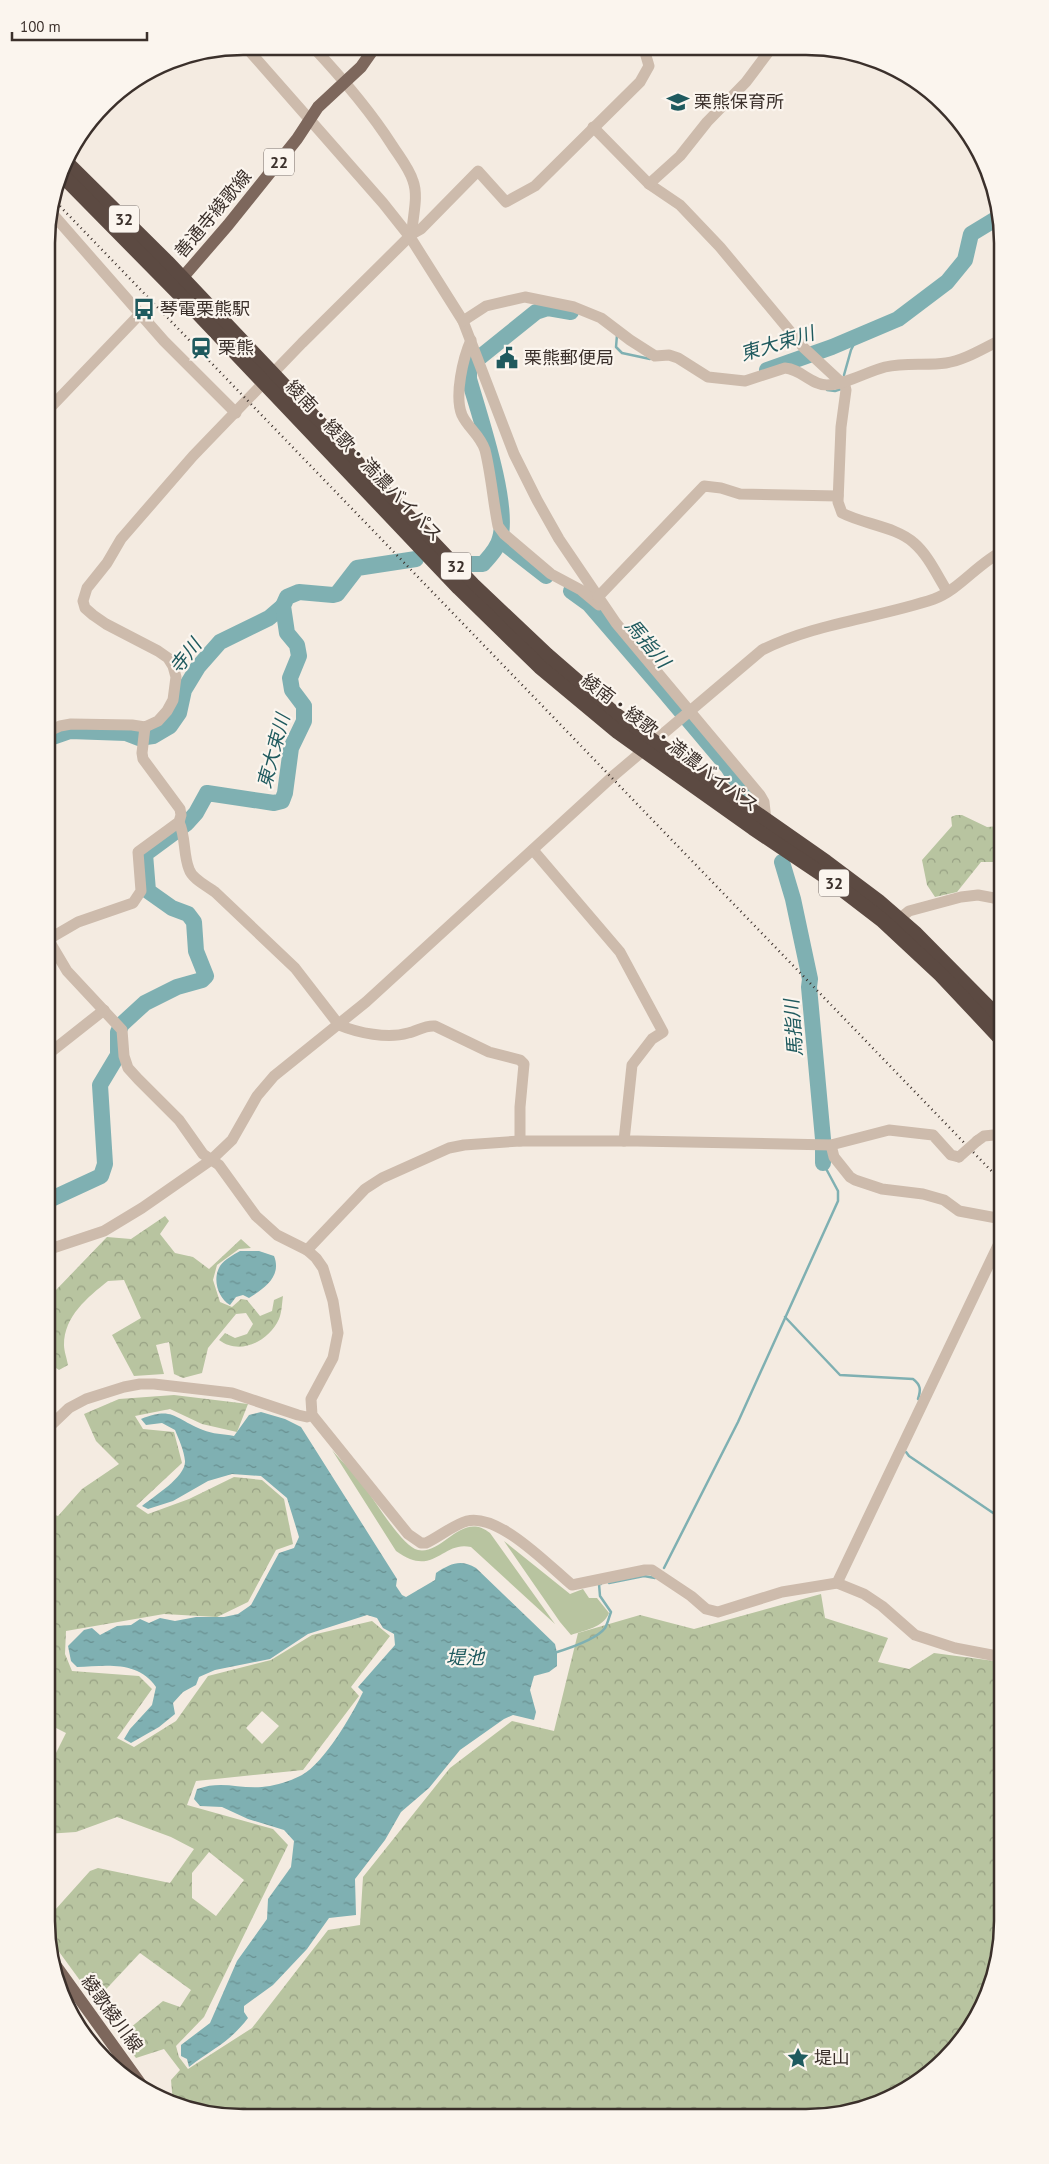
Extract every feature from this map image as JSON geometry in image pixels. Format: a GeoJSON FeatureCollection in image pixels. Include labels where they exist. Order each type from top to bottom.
{"type":"FeatureCollection","features":[{"type":"Feature","properties":{"kind":"highway","name":"綾南・綾歌・満濃バイパス"},"geometry":{"type":"LineString","coordinates":[[71,167],[497,626],[540,667],[618,732],[649,746],[766,820],[826,862],[894,923],[953,970],[994,1014]]}},
{"type":"Feature","properties":{"kind":"highway","name":"綾南・綾歌・満濃バイパス"},"geometry":{"type":"LineString","coordinates":[[66,179],[177,283]]}},
{"type":"Feature","properties":{"kind":"highway","name":"綾南・綾歌・満濃バイパス"},"geometry":{"type":"LineString","coordinates":[[649,746],[753,828],[894,923],[994,1032]]}},
{"type":"Feature","properties":{"kind":"main road","name":"善通寺綾歌線"},"geometry":{"type":"LineString","coordinates":[[177,283],[228,225],[297,139],[318,107],[361,67],[369,55]]}},
{"type":"Feature","properties":{"kind":"main road","name":"綾歌綾川線"},"geometry":{"type":"LineString","coordinates":[[62,1974],[133,2074]]}},
{"type":"Feature","properties":{"kind":"street"},"geometry":{"type":"LineString","coordinates":[[253,55],[411,236],[464,321],[525,477],[559,539],[608,612],[687,715],[760,795],[764,802],[766,820]]}},
{"type":"Feature","properties":{"kind":"street"},"geometry":{"type":"LineString","coordinates":[[321,55],[346,82],[373,116],[413,181],[415,192],[411,236]]}},
{"type":"Feature","properties":{"kind":"street"},"geometry":{"type":"LineString","coordinates":[[520,1141],[520,1107],[524,1064],[520,1060],[489,1052],[435,1026],[396,1035],[375,1033],[339,1025],[295,968],[189,870],[180,809],[143,759],[145,733],[167,711],[173,700],[176,677],[173,666],[168,658],[158,650],[93,615],[85,608],[83,595],[107,563],[121,538],[193,456],[345,299],[411,236],[421,229],[478,171],[506,202],[535,186],[640,82],[648,66],[645,55]]}},
{"type":"Feature","properties":{"kind":"street"},"geometry":{"type":"LineString","coordinates":[[649,184],[680,156],[707,122],[746,82],[766,55]]}},
{"type":"Feature","properties":{"kind":"street"},"geometry":{"type":"LineString","coordinates":[[593,127],[649,184],[680,205],[720,247],[811,354],[842,382],[846,390],[841,428],[838,496],[842,513],[855,520],[903,535],[914,542],[926,556],[947,591]]}},
{"type":"Feature","properties":{"kind":"street"},"geometry":{"type":"LineString","coordinates":[[57,219],[140,314],[236,412]]}},
{"type":"Feature","properties":{"kind":"street"},"geometry":{"type":"LineString","coordinates":[[464,321],[486,306],[524,297],[574,307],[601,318],[655,356],[669,355],[678,358],[708,377],[725,380],[754,380],[785,368],[796,370],[817,384],[827,385],[888,367],[912,363],[948,363],[994,343]]}},
{"type":"Feature","properties":{"kind":"street"},"geometry":{"type":"LineString","coordinates":[[55,403],[140,314]]}},
{"type":"Feature","properties":{"kind":"street"},"geometry":{"type":"LineString","coordinates":[[471,340],[466,352],[458,400],[463,415],[480,437],[502,531],[551,574],[581,590],[608,612]]}},
{"type":"Feature","properties":{"kind":"street"},"geometry":{"type":"LineString","coordinates":[[598,597],[704,486],[721,488],[740,494],[838,496]]}},
{"type":"Feature","properties":{"kind":"street"},"geometry":{"type":"LineString","coordinates":[[55,1247],[109,1228],[211,1160],[232,1140],[257,1096],[274,1076],[373,996],[612,777],[762,650],[776,643],[936,598],[983,562],[994,556]]}},
{"type":"Feature","properties":{"kind":"street"},"geometry":{"type":"LineString","coordinates":[[55,728],[71,724],[132,725],[145,733]]}},
{"type":"Feature","properties":{"kind":"street"},"geometry":{"type":"LineString","coordinates":[[55,935],[78,922],[133,903],[141,891],[138,852],[181,826]]}},
{"type":"Feature","properties":{"kind":"street"},"geometry":{"type":"LineString","coordinates":[[533,850],[620,952],[664,1032],[652,1039],[632,1064],[624,1141]]}},
{"type":"Feature","properties":{"kind":"street"},"geometry":{"type":"LineString","coordinates":[[894,923],[909,911],[961,897],[978,895],[994,898]]}},
{"type":"Feature","properties":{"kind":"street"},"geometry":{"type":"LineString","coordinates":[[55,950],[68,971],[120,1028],[124,1056],[128,1068],[179,1120],[203,1154],[219,1165],[256,1216],[277,1234],[307,1250],[323,1268],[333,1301],[338,1333],[333,1358],[312,1399],[312,1415],[408,1534],[421,1543],[426,1543],[464,1522],[473,1520],[483,1522],[500,1528],[520,1541],[572,1585],[652,1570],[691,1596],[706,1609],[718,1612],[782,1592],[837,1584],[864,1594],[882,1606],[915,1635],[955,1648],[994,1655]]}},
{"type":"Feature","properties":{"kind":"street"},"geometry":{"type":"LineString","coordinates":[[55,1049],[104,1010]]}},
{"type":"Feature","properties":{"kind":"street"},"geometry":{"type":"LineString","coordinates":[[307,1250],[366,1189],[382,1178],[449,1148],[464,1145],[520,1141],[825,1145],[889,1130],[934,1135],[951,1155],[959,1158],[977,1140],[984,1136],[994,1135]]}},
{"type":"Feature","properties":{"kind":"street"},"geometry":{"type":"LineString","coordinates":[[825,1145],[850,1177],[855,1180],[882,1190],[923,1194],[944,1200],[960,1211],[994,1218]]}},
{"type":"Feature","properties":{"kind":"street"},"geometry":{"type":"LineString","coordinates":[[837,1584],[994,1255]]}},
{"type":"Feature","properties":{"kind":"street"},"geometry":{"type":"LineString","coordinates":[[55,1421],[69,1408],[86,1399],[140,1384],[232,1393],[298,1415],[307,1417],[312,1415]]}},
{"type":"Feature","properties":{"kind":"green space"},"geometry":{"type":"Polygon","coordinates":[[[962,815],[987,827],[994,826],[994,862],[981,862],[957,892],[935,897],[927,885],[922,860],[952,826],[951,817],[962,815]]]}},
{"type":"Feature","properties":{"kind":"green space"},"geometry":{"type":"Polygon","coordinates":[[[165,1216],[169,1221],[160,1234],[175,1253],[193,1257],[209,1269],[241,1239],[251,1248],[239,1249],[217,1265],[213,1280],[220,1302],[232,1307],[241,1299],[247,1300],[260,1316],[272,1311],[274,1300],[283,1296],[279,1319],[261,1340],[253,1344],[236,1347],[227,1345],[219,1340],[225,1333],[235,1338],[247,1334],[253,1324],[246,1313],[236,1314],[208,1348],[202,1373],[183,1378],[174,1374],[169,1342],[156,1345],[164,1374],[134,1376],[112,1335],[141,1318],[124,1280],[108,1281],[78,1308],[68,1325],[64,1350],[68,1365],[59,1370],[55,1367],[56,1290],[107,1237],[131,1239],[165,1216]]]}},
{"type":"Feature","properties":{"kind":"green space"},"geometry":{"type":"Polygon","coordinates":[[[174,1395],[248,1404],[237,1432],[202,1424],[170,1409],[135,1416],[143,1429],[174,1432],[182,1463],[136,1506],[148,1514],[189,1499],[234,1477],[262,1480],[284,1499],[293,1544],[276,1550],[248,1602],[217,1617],[164,1614],[66,1631],[65,1654],[72,1671],[139,1676],[152,1689],[117,1738],[134,1747],[176,1721],[208,1676],[271,1660],[312,1635],[372,1621],[390,1636],[351,1687],[359,1696],[303,1770],[196,1781],[187,1805],[273,1829],[288,1845],[204,2017],[176,2046],[179,2057],[188,2069],[252,2028],[328,1930],[360,1925],[363,1877],[450,1768],[512,1721],[554,1731],[578,1633],[640,1615],[694,1629],[821,1594],[825,1618],[888,1638],[878,1662],[909,1669],[934,1653],[994,1661],[994,1933],[988,1970],[980,1993],[969,2015],[955,2036],[921,2070],[889,2090],[855,2103],[818,2109],[231,2109],[194,2103],[172,2095],[171,2080],[180,2070],[164,2049],[136,2058],[119,2037],[163,2001],[180,2007],[191,1990],[140,1953],[95,2001],[58,1950],[55,1933],[55,1910],[90,1871],[98,1868],[170,1883],[194,1849],[171,1837],[117,1817],[76,1832],[55,1833],[55,1753],[66,1733],[55,1728],[55,1515],[58,1516],[82,1489],[119,1464],[96,1441],[84,1414],[119,1399],[174,1395]],[[262,1711],[246,1728],[262,1744],[279,1726],[262,1711]],[[209,1852],[192,1873],[192,1898],[216,1916],[244,1880],[209,1852]]]}},
{"type":"Feature","properties":{"kind":"green space"},"geometry":{"type":"Polygon","coordinates":[[[332,1450],[357,1477],[396,1531],[411,1547],[418,1550],[427,1550],[470,1527],[480,1527],[490,1533],[555,1624],[471,1547],[461,1546],[429,1560],[420,1561],[409,1559],[396,1551],[332,1450]]]}},
{"type":"Feature","properties":{"kind":"green space"},"geometry":{"type":"Polygon","coordinates":[[[504,1541],[570,1594],[583,1589],[589,1598],[597,1598],[609,1613],[606,1618],[593,1628],[571,1635],[504,1541]]]}},
{"type":"Feature","properties":{"kind":"water"},"geometry":{"type":"Polygon","coordinates":[[[240,1251],[259,1251],[274,1256],[276,1270],[270,1281],[261,1290],[249,1298],[243,1295],[236,1297],[230,1305],[219,1293],[216,1277],[220,1266],[229,1257],[240,1251]]]}},
{"type":"Feature","properties":{"kind":"water","name":"堤池"},"geometry":{"type":"Polygon","coordinates":[[[261,1412],[285,1419],[301,1427],[397,1579],[396,1586],[402,1595],[406,1597],[435,1580],[436,1573],[446,1567],[456,1563],[471,1565],[555,1644],[557,1666],[549,1672],[534,1676],[530,1690],[536,1712],[534,1720],[513,1715],[504,1719],[460,1750],[429,1788],[401,1812],[385,1840],[355,1879],[356,1915],[329,1918],[307,1949],[273,1985],[244,2006],[244,2012],[248,2018],[241,2027],[227,2040],[189,2067],[187,2059],[181,2056],[181,2045],[210,2023],[237,1961],[267,1919],[268,1899],[291,1867],[294,1841],[284,1830],[248,1819],[222,1807],[200,1806],[194,1799],[197,1789],[214,1785],[267,1786],[293,1779],[310,1769],[337,1738],[352,1713],[363,1692],[358,1687],[395,1645],[394,1634],[383,1628],[377,1618],[367,1615],[308,1634],[270,1659],[215,1670],[199,1677],[196,1685],[183,1692],[173,1703],[175,1714],[159,1727],[131,1743],[124,1739],[130,1729],[152,1705],[156,1687],[149,1678],[140,1672],[120,1666],[77,1667],[71,1661],[68,1646],[84,1630],[92,1628],[100,1635],[117,1626],[131,1625],[140,1619],[149,1623],[160,1618],[175,1621],[196,1617],[224,1617],[238,1614],[251,1605],[279,1553],[294,1548],[299,1537],[287,1498],[261,1476],[232,1474],[208,1481],[173,1501],[148,1509],[142,1506],[175,1480],[184,1467],[185,1461],[175,1430],[162,1423],[146,1425],[141,1419],[152,1415],[167,1414],[207,1431],[234,1436],[249,1415],[261,1412]]]}},
{"type":"Feature","properties":{"kind":"waterway","name":"東大束川"},"geometry":{"type":"LineString","coordinates":[[767,370],[832,347],[898,319],[947,282],[965,260],[971,234],[992,221]]}},
{"type":"Feature","properties":{"kind":"waterway","name":"東大束川"},"geometry":{"type":"LineString","coordinates":[[471,564],[483,564],[493,552],[499,542],[502,523],[497,482],[469,379],[469,366],[536,312],[548,308],[571,312]]}},
{"type":"Feature","properties":{"kind":"waterway"},"geometry":{"type":"LineString","coordinates":[[617,335],[616,347],[622,353],[650,359]]}},
{"type":"Feature","properties":{"kind":"waterway"},"geometry":{"type":"LineString","coordinates":[[844,375],[851,350],[858,336]]}},
{"type":"Feature","properties":{"kind":"waterway"},"geometry":{"type":"LineString","coordinates":[[827,390],[835,391],[841,389]]}},
{"type":"Feature","properties":{"kind":"waterway","name":"馬指川"},"geometry":{"type":"LineString","coordinates":[[500,540],[546,576]]}},
{"type":"Feature","properties":{"kind":"waterway","name":"東大束川"},"geometry":{"type":"LineString","coordinates":[[55,1197],[101,1176],[105,1164],[100,1085],[118,1055],[118,1032],[122,1024],[145,1003],[177,987],[202,980],[206,976],[196,951],[194,922],[188,914],[172,908],[148,891],[145,854],[187,823],[196,813],[207,793],[274,803],[282,801],[285,793],[291,748],[304,721],[304,706],[292,690],[290,678],[299,656],[297,645],[287,633],[283,606],[287,597],[299,592],[337,594],[357,568],[416,559]]}},
{"type":"Feature","properties":{"kind":"waterway","name":"馬指川"},"geometry":{"type":"LineString","coordinates":[[571,591],[589,604],[664,691],[728,767],[745,793]]}},
{"type":"Feature","properties":{"kind":"waterway","name":"寺川"},"geometry":{"type":"LineString","coordinates":[[55,736],[70,731],[126,733],[139,738],[153,736],[170,726],[179,713],[184,690],[198,667],[220,642],[269,618],[283,606]]}},
{"type":"Feature","properties":{"kind":"waterway","name":"馬指川"},"geometry":{"type":"LineString","coordinates":[[782,862],[793,899],[810,979],[809,987],[823,1139],[823,1163]]}},
{"type":"Feature","properties":{"kind":"waterway"},"geometry":{"type":"LineString","coordinates":[[664,1568],[738,1422],[838,1201],[838,1191],[823,1163]]}},
{"type":"Feature","properties":{"kind":"waterway"},"geometry":{"type":"LineString","coordinates":[[785,1317],[840,1375],[913,1379],[920,1388],[918,1399]]}},
{"type":"Feature","properties":{"kind":"waterway"},"geometry":{"type":"LineString","coordinates":[[906,1452],[909,1456],[994,1514]]}},
{"type":"Feature","properties":{"kind":"waterway"},"geometry":{"type":"LineString","coordinates":[[609,1583],[644,1576],[655,1578]]}},
{"type":"Feature","properties":{"kind":"waterway"},"geometry":{"type":"LineString","coordinates":[[554,1653],[589,1640],[605,1628],[611,1612],[600,1596],[599,1584],[601,1584]]}},
{"type":"Feature","properties":{"kind":"railway"},"geometry":{"type":"LineString","coordinates":[[59,205],[994,1174]]}},
{"type":"Feature","properties":{"kind":"place","name":"栗熊保育所"},"geometry":{"type":"Point","coordinates":[678,102]}},
{"type":"Feature","properties":{"kind":"place","name":"琴電栗熊駅"},"geometry":{"type":"Point","coordinates":[144,309]}},
{"type":"Feature","properties":{"kind":"place","name":"栗熊"},"geometry":{"type":"Point","coordinates":[201,348]}},
{"type":"Feature","properties":{"kind":"place","name":"栗熊郵便局"},"geometry":{"type":"Point","coordinates":[507,358]}},
{"type":"Feature","properties":{"kind":"place","name":"堤山"},"geometry":{"type":"Point","coordinates":[798,2058]}}]}
